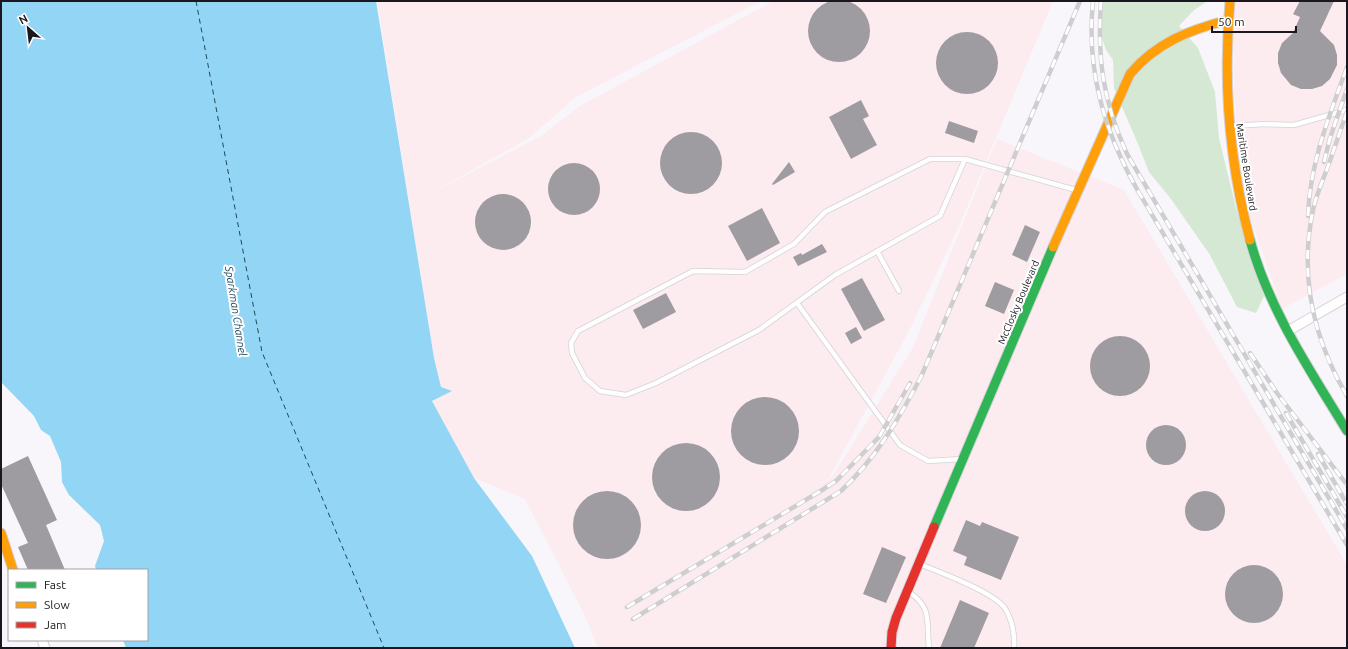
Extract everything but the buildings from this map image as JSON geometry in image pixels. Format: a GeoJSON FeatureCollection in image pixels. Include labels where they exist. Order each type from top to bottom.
{"type":"FeatureCollection","features":[{"type":"Feature","properties":{"kind":"street","name":"Maritime Boulevard"},"geometry":{"type":"LineString","coordinates":[[1230,1],[1228,20],[1227,104],[1234,171],[1246,226],[1259,269],[1272,301],[1347,431]]}},
{"type":"Feature","properties":{"kind":"street","name":"McClosky Boulevard"},"geometry":{"type":"LineString","coordinates":[[891,648],[892,632],[907,591],[1120,92],[1138,62],[1154,49],[1171,38],[1194,28],[1228,20]]}},
{"type":"Feature","properties":{"kind":"street"},"geometry":{"type":"LineString","coordinates":[[1288,331],[1347,297]]}},
{"type":"Feature","properties":{"kind":"street"},"geometry":{"type":"LineString","coordinates":[[1,533],[14,569]]}},
{"type":"Feature","properties":{"kind":"lane"},"geometry":{"type":"LineString","coordinates":[[1230,126],[1266,124],[1294,125],[1347,110]]}},
{"type":"Feature","properties":{"kind":"lane"},"geometry":{"type":"LineString","coordinates":[[965,158],[940,216],[835,275],[759,330],[656,383],[626,395],[600,391],[585,378],[572,353],[571,343],[578,331],[693,271],[745,272],[794,244],[826,212],[930,158],[965,158],[1077,190]]}},
{"type":"Feature","properties":{"kind":"lane"},"geometry":{"type":"LineString","coordinates":[[877,251],[899,291]]}},
{"type":"Feature","properties":{"kind":"lane"},"geometry":{"type":"LineString","coordinates":[[797,303],[900,445],[928,461],[963,459]]}},
{"type":"Feature","properties":{"kind":"lane"},"geometry":{"type":"LineString","coordinates":[[919,564],[994,598],[1004,608],[1010,618],[1014,648]]}},
{"type":"Feature","properties":{"kind":"lane"},"geometry":{"type":"LineString","coordinates":[[907,591],[919,598],[925,608],[929,648]]}},
{"type":"Feature","properties":{"kind":"shaded area"},"geometry":{"type":"Polygon","coordinates":[[[377,1],[761,1],[576,97],[529,138],[429,194],[541,136],[580,106],[773,1],[1053,1],[960,224],[911,327],[829,478],[801,494],[832,477],[912,349],[997,139],[1124,190],[1347,565],[1347,648],[598,648],[585,616],[525,499],[474,478],[432,401],[451,391],[441,387],[434,358],[377,1]]]}},
{"type":"Feature","properties":{"kind":"shaded area"},"geometry":{"type":"Polygon","coordinates":[[[1236,1],[1347,1],[1347,274],[1282,309],[1240,187],[1234,91],[1233,18],[1236,1]]]}},
{"type":"Feature","properties":{"kind":"green space"},"geometry":{"type":"Polygon","coordinates":[[[1100,1],[1207,1],[1193,11],[1179,26],[1198,48],[1215,92],[1219,138],[1236,208],[1264,296],[1256,313],[1237,307],[1210,255],[1171,199],[1149,172],[1114,88],[1113,60],[1106,50],[1102,38],[1100,1]]]}},
{"type":"Feature","properties":{"kind":"water","name":"Sparkman Channel"},"geometry":{"type":"Polygon","coordinates":[[[1,1],[376,1],[434,358],[441,387],[452,391],[432,401],[474,478],[532,556],[575,648],[126,648],[123,641],[148,641],[148,569],[96,569],[95,566],[104,541],[100,525],[69,495],[62,482],[61,462],[50,436],[41,430],[34,416],[1,382],[1,1]]]}},
{"type":"Feature","properties":{"kind":"ferry route"},"geometry":{"type":"LineString","coordinates":[[196,1],[262,352],[384,648]]}},
{"type":"Feature","properties":{"kind":"railway"},"geometry":{"type":"LineString","coordinates":[[633,619],[841,491],[854,478],[876,451],[895,423],[921,377],[1080,1]]}},
{"type":"Feature","properties":{"kind":"railway"},"geometry":{"type":"LineString","coordinates":[[1093,1],[1092,51],[1095,76],[1107,123],[1126,168],[1138,191],[1347,545]]}},
{"type":"Feature","properties":{"kind":"railway"},"geometry":{"type":"LineString","coordinates":[[1101,1],[1101,61],[1107,98],[1112,116],[1127,154],[1347,529]]}},
{"type":"Feature","properties":{"kind":"railway"},"geometry":{"type":"LineString","coordinates":[[1308,216],[1312,177],[1316,158],[1347,67]]}},
{"type":"Feature","properties":{"kind":"railway"},"geometry":{"type":"LineString","coordinates":[[1324,162],[1330,138],[1347,89]]}},
{"type":"Feature","properties":{"kind":"railway"},"geometry":{"type":"LineString","coordinates":[[1347,112],[1314,205],[1309,235],[1308,259],[1312,306],[1318,329],[1325,352],[1347,396]]}},
{"type":"Feature","properties":{"kind":"railway"},"geometry":{"type":"LineString","coordinates":[[1250,353],[1277,393],[1347,485]]}},
{"type":"Feature","properties":{"kind":"railway"},"geometry":{"type":"LineString","coordinates":[[627,607],[836,481],[879,437],[910,383]]}},
{"type":"Feature","properties":{"kind":"railway"},"geometry":{"type":"LineString","coordinates":[[1286,413],[1347,517]]}},
{"type":"Feature","properties":{"kind":"railway"},"geometry":{"type":"LineString","coordinates":[[1318,454],[1347,504]]}},
{"type":"Feature","properties":{"kind":"traffic: fast"},"geometry":{"type":"LineString","coordinates":[[1250,240],[1258,266],[1279,315],[1305,362],[1347,431]]}},
{"type":"Feature","properties":{"kind":"traffic: fast"},"geometry":{"type":"LineString","coordinates":[[934,527],[1053,247]]}},
{"type":"Feature","properties":{"kind":"traffic: slow"},"geometry":{"type":"LineString","coordinates":[[1230,1],[1227,62],[1230,122],[1237,181],[1250,240]]}},
{"type":"Feature","properties":{"kind":"traffic: slow"},"geometry":{"type":"LineString","coordinates":[[1053,247],[1130,74],[1151,54],[1174,39],[1200,28],[1228,20]]}},
{"type":"Feature","properties":{"kind":"traffic: slow"},"geometry":{"type":"LineString","coordinates":[[1,533],[13,569]]}},
{"type":"Feature","properties":{"kind":"traffic: jam"},"geometry":{"type":"LineString","coordinates":[[891,648],[892,632],[896,618],[934,527]]}}]}
